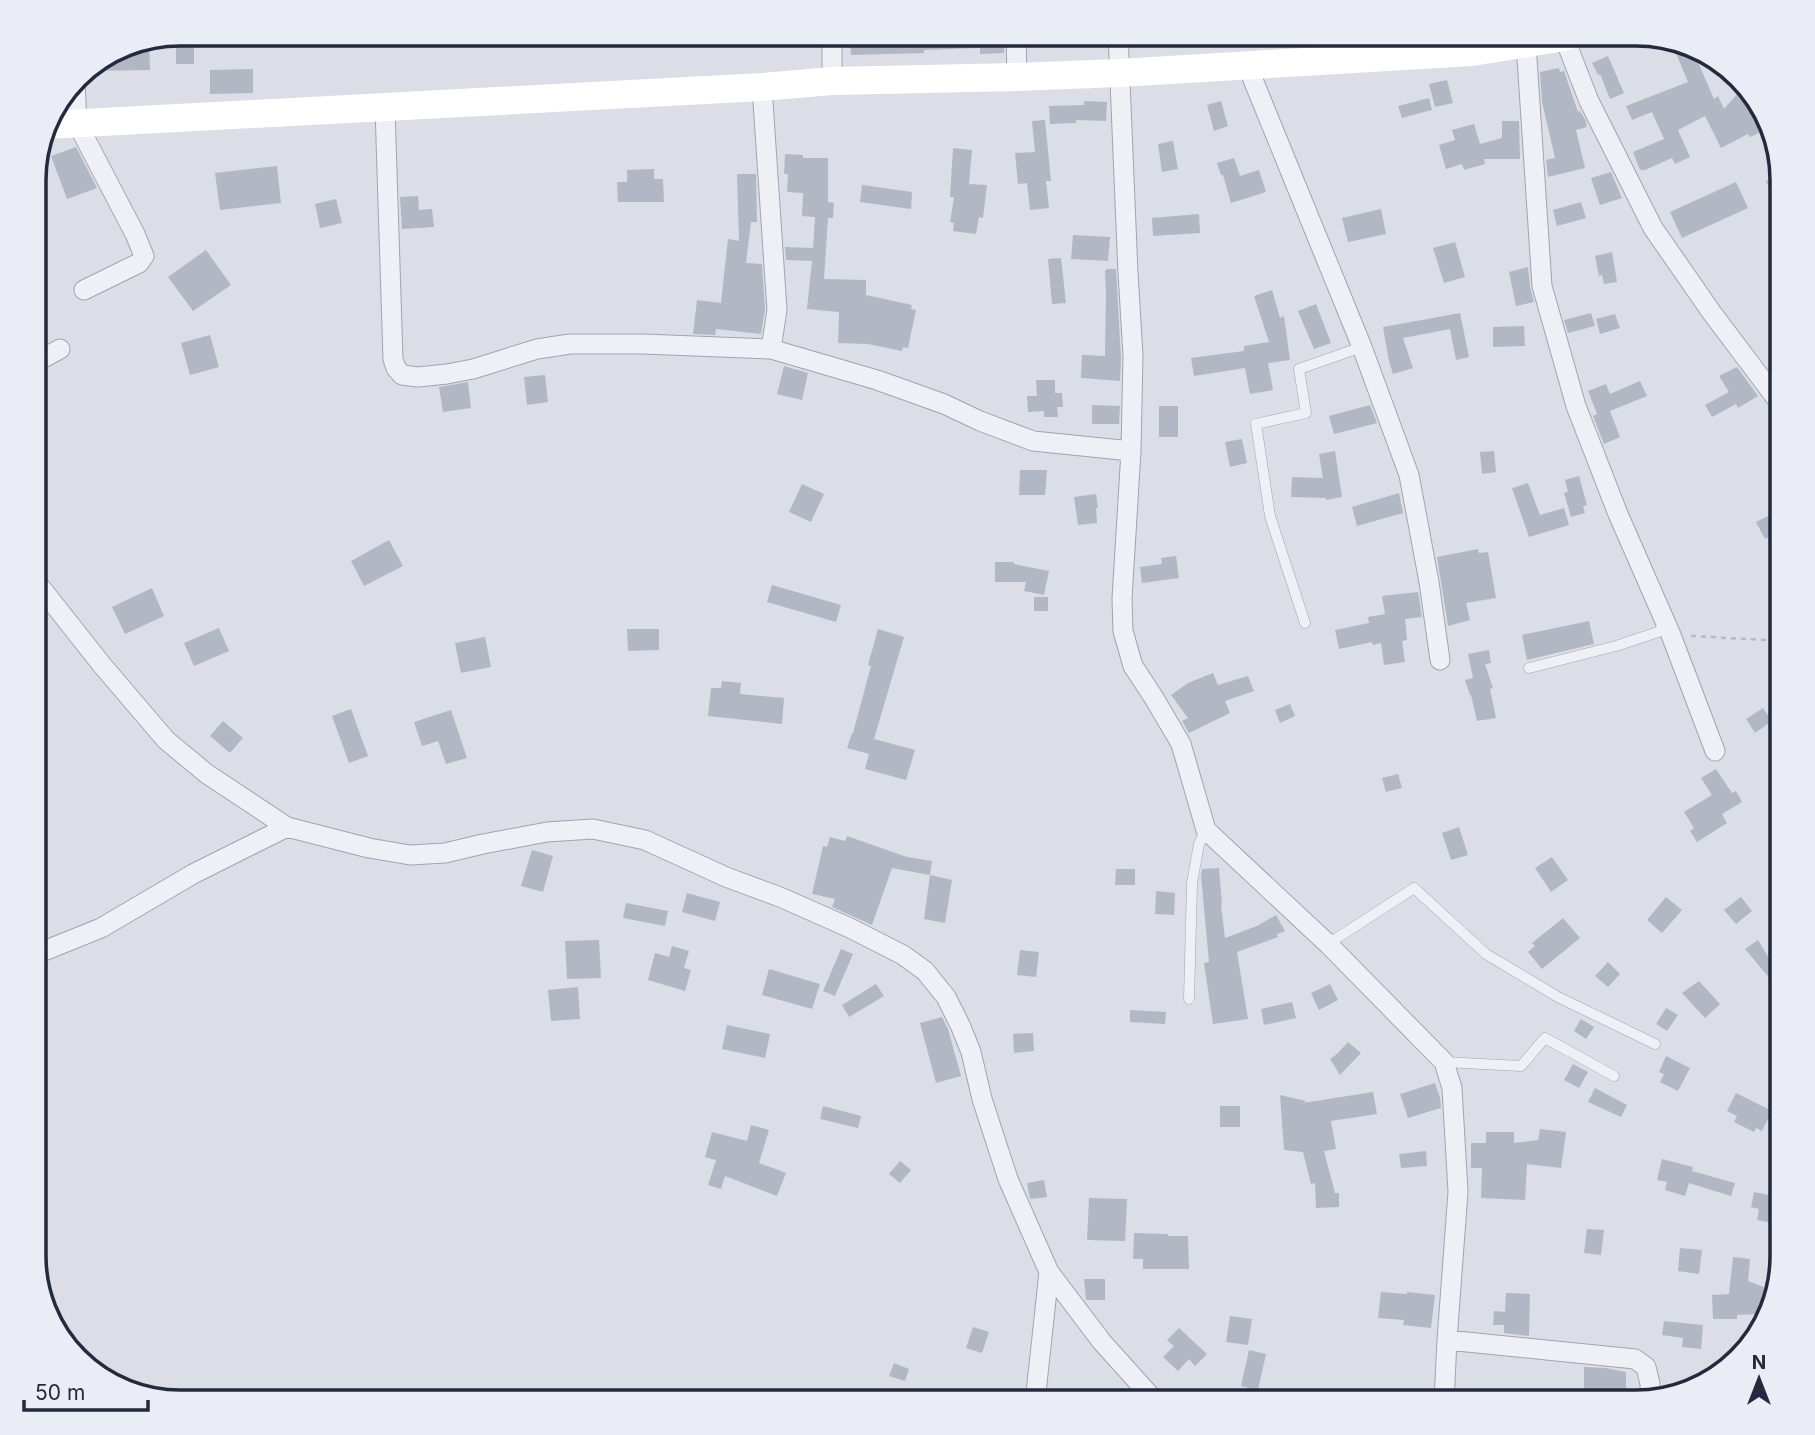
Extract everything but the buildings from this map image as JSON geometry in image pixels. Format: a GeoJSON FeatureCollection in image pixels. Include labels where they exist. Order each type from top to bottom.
{"type":"FeatureCollection","features":[{"type":"Feature","properties":{"kind":"main road"},"geometry":{"type":"LineString","coordinates":[[57,124],[832,81],[1017,78],[1119,73],[1247,65],[1386,46]]}},
{"type":"Feature","properties":{"kind":"main road"},"geometry":{"type":"LineString","coordinates":[[1419,46],[1472,52],[1508,46]]}},
{"type":"Feature","properties":{"kind":"street"},"geometry":{"type":"LineString","coordinates":[[832,46],[832,81]]}},
{"type":"Feature","properties":{"kind":"street"},"geometry":{"type":"LineString","coordinates":[[1016,46],[1017,78]]}},
{"type":"Feature","properties":{"kind":"street"},"geometry":{"type":"LineString","coordinates":[[1118,46],[1133,355],[1131,451],[1122,598],[1123,631],[1133,667],[1181,744],[1206,830],[1328,944],[1444,1062],[1451,1088],[1458,1192],[1445,1390]]}},
{"type":"Feature","properties":{"kind":"street"},"geometry":{"type":"LineString","coordinates":[[1526,46],[1542,286],[1576,406],[1715,751]]}},
{"type":"Feature","properties":{"kind":"street"},"geometry":{"type":"LineString","coordinates":[[1573,46],[1589,101],[1653,228],[1712,313],[1770,389]]}},
{"type":"Feature","properties":{"kind":"street"},"geometry":{"type":"LineString","coordinates":[[1247,65],[1362,347],[1409,475],[1440,660]]}},
{"type":"Feature","properties":{"kind":"street"},"geometry":{"type":"LineString","coordinates":[[762,87],[777,310],[771,349]]}},
{"type":"Feature","properties":{"kind":"street"},"geometry":{"type":"LineString","coordinates":[[76,95],[77,123],[144,256],[136,265],[84,290]]}},
{"type":"Feature","properties":{"kind":"street"},"geometry":{"type":"LineString","coordinates":[[385,108],[393,359],[402,375],[418,377],[447,374],[473,369],[537,349],[570,344],[771,349],[877,380],[1033,441],[1131,451]]}},
{"type":"Feature","properties":{"kind":"street"},"geometry":{"type":"LineString","coordinates":[[46,357],[60,349]]}},
{"type":"Feature","properties":{"kind":"street"},"geometry":{"type":"LineString","coordinates":[[46,594],[166,740],[207,774],[287,827],[369,848],[410,855],[445,853],[547,832],[593,829],[645,840],[850,928],[903,955],[925,971],[946,997],[961,1027],[971,1052],[982,1099],[1008,1179],[1049,1272],[1102,1342],[1145,1390]]}},
{"type":"Feature","properties":{"kind":"street"},"geometry":{"type":"LineString","coordinates":[[46,950],[101,928],[193,874],[287,827]]}},
{"type":"Feature","properties":{"kind":"street"},"geometry":{"type":"LineString","coordinates":[[1036,1390],[1049,1272]]}},
{"type":"Feature","properties":{"kind":"street"},"geometry":{"type":"LineString","coordinates":[[1447,1340],[1635,1359],[1646,1367],[1650,1388]]}},
{"type":"Feature","properties":{"kind":"lane"},"geometry":{"type":"LineString","coordinates":[[1305,623],[1270,516],[1256,425],[1306,413],[1299,369],[1362,347]]}},
{"type":"Feature","properties":{"kind":"lane"},"geometry":{"type":"LineString","coordinates":[[1529,668],[1668,630]]}},
{"type":"Feature","properties":{"kind":"lane"},"geometry":{"type":"LineString","coordinates":[[1189,999],[1192,883],[1199,844],[1206,830]]}},
{"type":"Feature","properties":{"kind":"lane"},"geometry":{"type":"LineString","coordinates":[[1328,944],[1414,888],[1486,954],[1558,997],[1655,1044]]}},
{"type":"Feature","properties":{"kind":"lane"},"geometry":{"type":"LineString","coordinates":[[1444,1062],[1521,1066],[1545,1038],[1614,1076]]}},
{"type":"Feature","properties":{"kind":"path"},"geometry":{"type":"LineString","coordinates":[[1668,630],[1770,640]]}}]}
